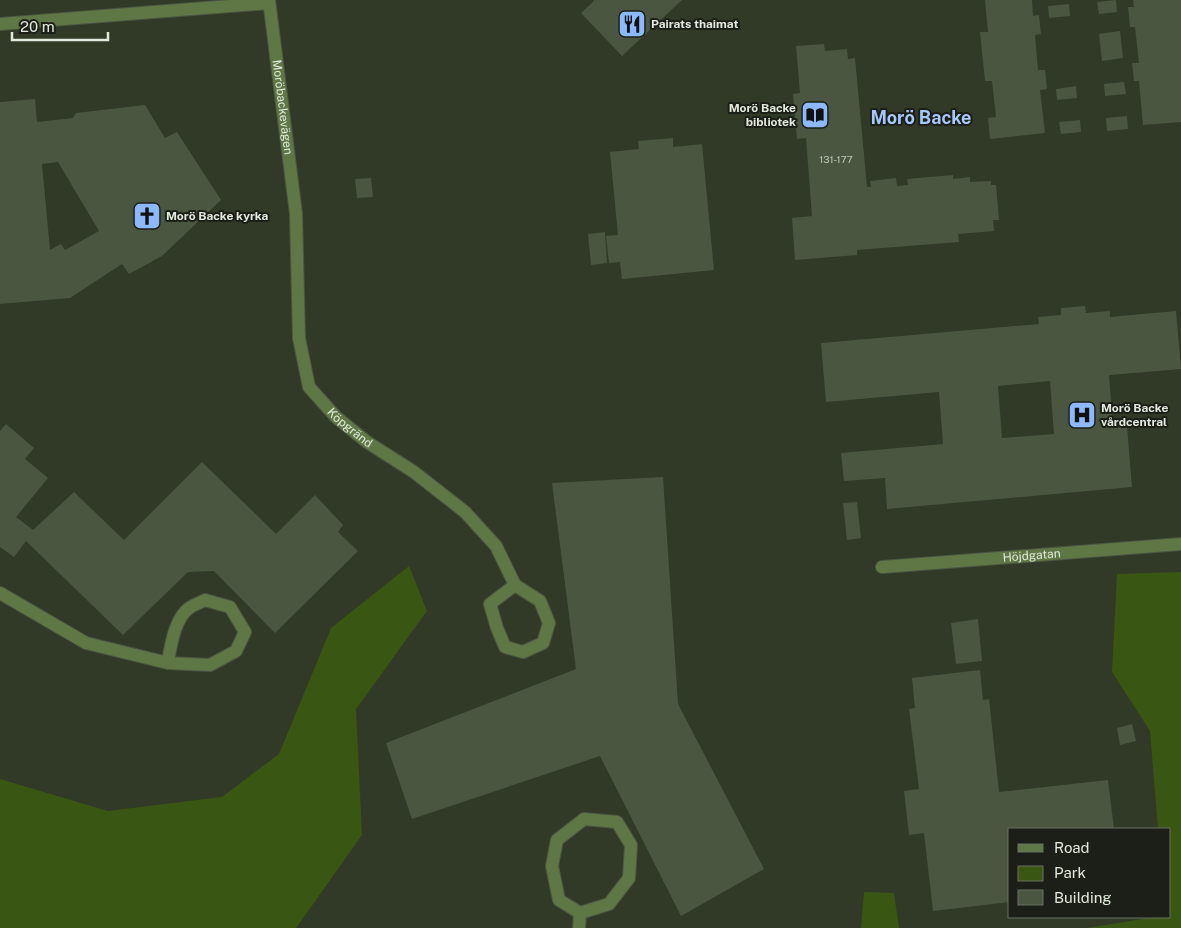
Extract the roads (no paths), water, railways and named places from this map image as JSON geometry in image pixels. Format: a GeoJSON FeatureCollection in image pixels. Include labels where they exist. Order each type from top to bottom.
{"type":"FeatureCollection","features":[{"type":"Feature","properties":{"kind":"street"},"geometry":{"type":"LineString","coordinates":[[0,24],[269,1]]}},
{"type":"Feature","properties":{"kind":"street","name":"Moröbackevägen"},"geometry":{"type":"LineString","coordinates":[[269,1],[296,214]]}},
{"type":"Feature","properties":{"kind":"street","name":"Köpgränd"},"geometry":{"type":"LineString","coordinates":[[296,214],[299,338],[309,387],[322,403],[367,442],[414,472],[465,512],[496,546],[515,585]]}},
{"type":"Feature","properties":{"kind":"street","name":"Höjdgatan"},"geometry":{"type":"LineString","coordinates":[[882,566],[1181,544]]}},
{"type":"Feature","properties":{"kind":"street"},"geometry":{"type":"LineString","coordinates":[[515,585],[540,601],[549,623],[543,642],[524,652],[505,647],[490,604],[515,585]]}},
{"type":"Feature","properties":{"kind":"street"},"geometry":{"type":"LineString","coordinates":[[0,593],[86,643],[168,663],[210,665],[236,651],[244,632],[230,607],[206,600],[187,609],[176,627],[170,642],[168,663]]}},
{"type":"Feature","properties":{"kind":"street"},"geometry":{"type":"LineString","coordinates":[[584,819],[617,822],[631,845],[629,878],[609,904],[580,913],[559,900],[552,866],[557,840],[584,819]]}},
{"type":"Feature","properties":{"kind":"street"},"geometry":{"type":"LineString","coordinates":[[579,928],[580,913]]}},
{"type":"Feature","properties":{"kind":"place","name":"Pairats thaimat"},"geometry":{"type":"Point","coordinates":[632,24]}},
{"type":"Feature","properties":{"kind":"place","name":"Morö Backe bibliotek"},"geometry":{"type":"Point","coordinates":[815,115]}},
{"type":"Feature","properties":{"kind":"place","name":"Morö Backe kyrka"},"geometry":{"type":"Point","coordinates":[147,216]}},
{"type":"Feature","properties":{"kind":"place","name":"Morö Backe vårdcentral"},"geometry":{"type":"Point","coordinates":[1082,415]}},
{"type":"Feature","properties":{"kind":"district","name":"Morö Backe"},"geometry":{"type":"Point","coordinates":[921,118]}}]}
